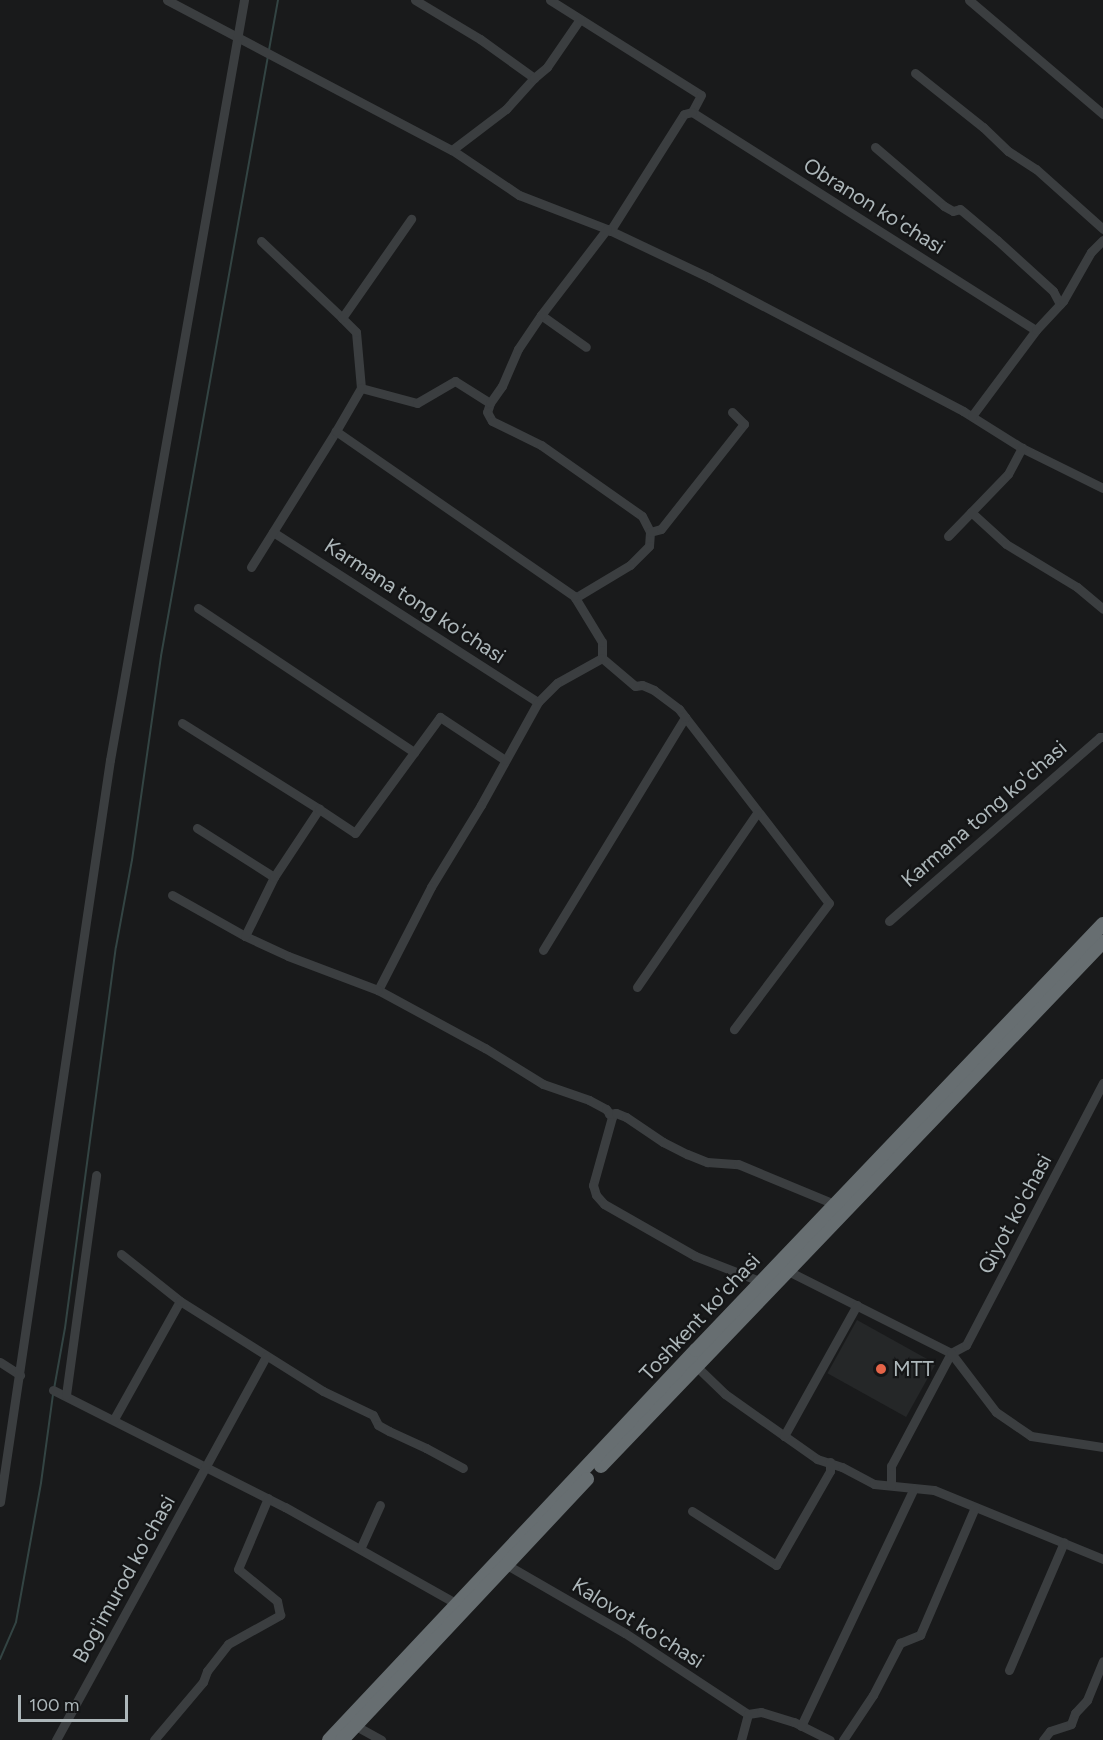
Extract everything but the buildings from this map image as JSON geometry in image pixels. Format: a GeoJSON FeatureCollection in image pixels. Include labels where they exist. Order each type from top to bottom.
{"type":"FeatureCollection","features":[{"type":"Feature","properties":{"kind":"highway","name":"Toshkent ko'chasi"},"geometry":{"type":"LineString","coordinates":[[329,1740],[834,1204],[1103,924]]}},
{"type":"Feature","properties":{"kind":"highway","name":"Toshkent ko'chasi"},"geometry":{"type":"LineString","coordinates":[[342,1740],[696,1366],[1103,942]]}},
{"type":"Feature","properties":{"kind":"street"},"geometry":{"type":"LineString","coordinates":[[167,0],[452,150],[519,195],[608,230],[710,278],[972,416],[1022,448],[1103,488]]}},
{"type":"Feature","properties":{"kind":"street"},"geometry":{"type":"LineString","coordinates":[[0,1502],[110,760],[244,0]]}},
{"type":"Feature","properties":{"kind":"street"},"geometry":{"type":"LineString","coordinates":[[415,0],[480,39],[534,78]]}},
{"type":"Feature","properties":{"kind":"street"},"geometry":{"type":"LineString","coordinates":[[550,0],[701,95],[692,112],[684,114],[608,230],[541,315],[518,349],[502,386],[490,403],[488,412],[492,421],[541,445],[642,516],[650,532],[649,546],[630,565],[575,598]]}},
{"type":"Feature","properties":{"kind":"street"},"geometry":{"type":"LineString","coordinates":[[969,0],[1103,114]]}},
{"type":"Feature","properties":{"kind":"street"},"geometry":{"type":"LineString","coordinates":[[452,150],[506,109],[547,67],[580,19]]}},
{"type":"Feature","properties":{"kind":"street"},"geometry":{"type":"LineString","coordinates":[[915,73],[983,128],[1008,152],[1036,169],[1103,229]]}},
{"type":"Feature","properties":{"kind":"street","name":"Obranon ko'chasi"},"geometry":{"type":"LineString","coordinates":[[692,112],[1036,330]]}},
{"type":"Feature","properties":{"kind":"street","name":"Obranon ko'chasi"},"geometry":{"type":"LineString","coordinates":[[875,147],[944,206],[953,211],[960,209],[997,240],[1053,291],[1060,304]]}},
{"type":"Feature","properties":{"kind":"street"},"geometry":{"type":"LineString","coordinates":[[342,318],[411,219]]}},
{"type":"Feature","properties":{"kind":"street"},"geometry":{"type":"LineString","coordinates":[[972,416],[1036,330],[1060,304],[1091,252],[1103,240]]}},
{"type":"Feature","properties":{"kind":"street"},"geometry":{"type":"LineString","coordinates":[[251,567],[361,388],[356,332],[261,241]]}},
{"type":"Feature","properties":{"kind":"street"},"geometry":{"type":"LineString","coordinates":[[541,315],[586,347]]}},
{"type":"Feature","properties":{"kind":"street"},"geometry":{"type":"LineString","coordinates":[[361,388],[417,403],[455,381],[490,403]]}},
{"type":"Feature","properties":{"kind":"street"},"geometry":{"type":"LineString","coordinates":[[650,532],[661,529],[744,424],[732,412]]}},
{"type":"Feature","properties":{"kind":"street"},"geometry":{"type":"LineString","coordinates":[[336,431],[575,598],[602,642],[602,658],[635,686],[642,685],[654,690],[679,709],[757,813],[830,903],[734,1029]]}},
{"type":"Feature","properties":{"kind":"street"},"geometry":{"type":"LineString","coordinates":[[948,536],[1008,474],[1022,448]]}},
{"type":"Feature","properties":{"kind":"street"},"geometry":{"type":"LineString","coordinates":[[971,512],[1006,544],[1077,587],[1103,609]]}},
{"type":"Feature","properties":{"kind":"street","name":"Karmana tong ko'chasi"},"geometry":{"type":"LineString","coordinates":[[273,532],[538,702]]}},
{"type":"Feature","properties":{"kind":"street"},"geometry":{"type":"LineString","coordinates":[[198,608],[414,752]]}},
{"type":"Feature","properties":{"kind":"street"},"geometry":{"type":"LineString","coordinates":[[378,990],[426,897],[538,702],[557,683],[602,658]]}},
{"type":"Feature","properties":{"kind":"street"},"geometry":{"type":"LineString","coordinates":[[182,723],[355,832],[440,717],[505,760]]}},
{"type":"Feature","properties":{"kind":"street"},"geometry":{"type":"LineString","coordinates":[[543,950],[686,717]]}},
{"type":"Feature","properties":{"kind":"street","name":"Karmana tong ko'chasi"},"geometry":{"type":"LineString","coordinates":[[889,921],[1100,737],[1103,737]]}},
{"type":"Feature","properties":{"kind":"street"},"geometry":{"type":"LineString","coordinates":[[245,936],[274,877],[319,809]]}},
{"type":"Feature","properties":{"kind":"street"},"geometry":{"type":"LineString","coordinates":[[637,987],[757,813]]}},
{"type":"Feature","properties":{"kind":"street"},"geometry":{"type":"LineString","coordinates":[[197,828],[274,877]]}},
{"type":"Feature","properties":{"kind":"street"},"geometry":{"type":"LineString","coordinates":[[172,895],[245,936],[288,956],[378,990],[485,1048],[543,1084],[589,1100],[612,1117],[593,1185],[596,1195],[604,1204],[695,1257],[762,1282]]}},
{"type":"Feature","properties":{"kind":"street","name":"Qiyot ko'chasi"},"geometry":{"type":"LineString","coordinates":[[891,1485],[891,1466],[951,1353],[966,1345],[1103,1083]]}},
{"type":"Feature","properties":{"kind":"street"},"geometry":{"type":"LineString","coordinates":[[609,1114],[616,1113],[626,1117],[663,1142],[687,1154],[707,1162],[738,1164],[834,1204]]}},
{"type":"Feature","properties":{"kind":"street"},"geometry":{"type":"LineString","coordinates":[[66,1395],[96,1175]]}},
{"type":"Feature","properties":{"kind":"street"},"geometry":{"type":"LineString","coordinates":[[121,1254],[180,1300],[266,1357],[323,1391],[373,1414],[378,1425],[463,1468]]}},
{"type":"Feature","properties":{"kind":"street"},"geometry":{"type":"LineString","coordinates":[[788,1271],[951,1353],[996,1412],[1031,1436],[1103,1447]]}},
{"type":"Feature","properties":{"kind":"street"},"geometry":{"type":"LineString","coordinates":[[114,1419],[180,1300]]}},
{"type":"Feature","properties":{"kind":"street"},"geometry":{"type":"LineString","coordinates":[[784,1436],[857,1305]]}},
{"type":"Feature","properties":{"kind":"street","name":"Bog'imurod ko'chasi"},"geometry":{"type":"LineString","coordinates":[[56,1740],[266,1357]]}},
{"type":"Feature","properties":{"kind":"street"},"geometry":{"type":"LineString","coordinates":[[0,1362],[20,1375]]}},
{"type":"Feature","properties":{"kind":"street"},"geometry":{"type":"LineString","coordinates":[[696,1366],[725,1394],[817,1459],[830,1462],[874,1484],[934,1490],[1103,1559]]}},
{"type":"Feature","properties":{"kind":"street"},"geometry":{"type":"LineString","coordinates":[[54,1390],[268,1498],[360,1547],[457,1604]]}},
{"type":"Feature","properties":{"kind":"street"},"geometry":{"type":"LineString","coordinates":[[692,1511],[776,1564],[830,1471],[830,1462]]}},
{"type":"Feature","properties":{"kind":"street"},"geometry":{"type":"LineString","coordinates":[[801,1726],[914,1488]]}},
{"type":"Feature","properties":{"kind":"street"},"geometry":{"type":"LineString","coordinates":[[154,1740],[203,1682],[207,1671],[228,1644],[280,1615],[277,1601],[238,1569],[268,1498]]}},
{"type":"Feature","properties":{"kind":"street"},"geometry":{"type":"LineString","coordinates":[[360,1547],[380,1505]]}},
{"type":"Feature","properties":{"kind":"street"},"geometry":{"type":"LineString","coordinates":[[843,1740],[873,1695],[900,1643],[920,1635],[975,1507]]}},
{"type":"Feature","properties":{"kind":"street"},"geometry":{"type":"LineString","coordinates":[[1009,1670],[1064,1542]]}},
{"type":"Feature","properties":{"kind":"street","name":"Kalovot ko'chasi"},"geometry":{"type":"LineString","coordinates":[[507,1565],[626,1633],[748,1714],[761,1712],[801,1726],[830,1740]]}},
{"type":"Feature","properties":{"kind":"street"},"geometry":{"type":"LineString","coordinates":[[1043,1740],[1050,1731],[1071,1724],[1075,1713],[1087,1700],[1103,1661]]}},
{"type":"Feature","properties":{"kind":"street"},"geometry":{"type":"LineString","coordinates":[[741,1740],[748,1714]]}},
{"type":"Feature","properties":{"kind":"street"},"geometry":{"type":"LineString","coordinates":[[356,1726],[381,1740]]}},
{"type":"Feature","properties":{"kind":"shaded area","name":"MTT"},"geometry":{"type":"Polygon","coordinates":[[[857,1320],[936,1364],[906,1417],[827,1373],[857,1320]]]}},
{"type":"Feature","properties":{"kind":"waterway"},"geometry":{"type":"LineString","coordinates":[[269,50],[278,0]]}},
{"type":"Feature","properties":{"kind":"waterway"},"geometry":{"type":"LineString","coordinates":[[54,1389],[65,1328],[116,947],[132,860],[161,656],[268,56]]}},
{"type":"Feature","properties":{"kind":"waterway"},"geometry":{"type":"LineString","coordinates":[[0,1659],[16,1622],[41,1483],[53,1394]]}},
{"type":"Feature","properties":{"kind":"place","name":"MTT"},"geometry":{"type":"Point","coordinates":[881,1369]}}]}
